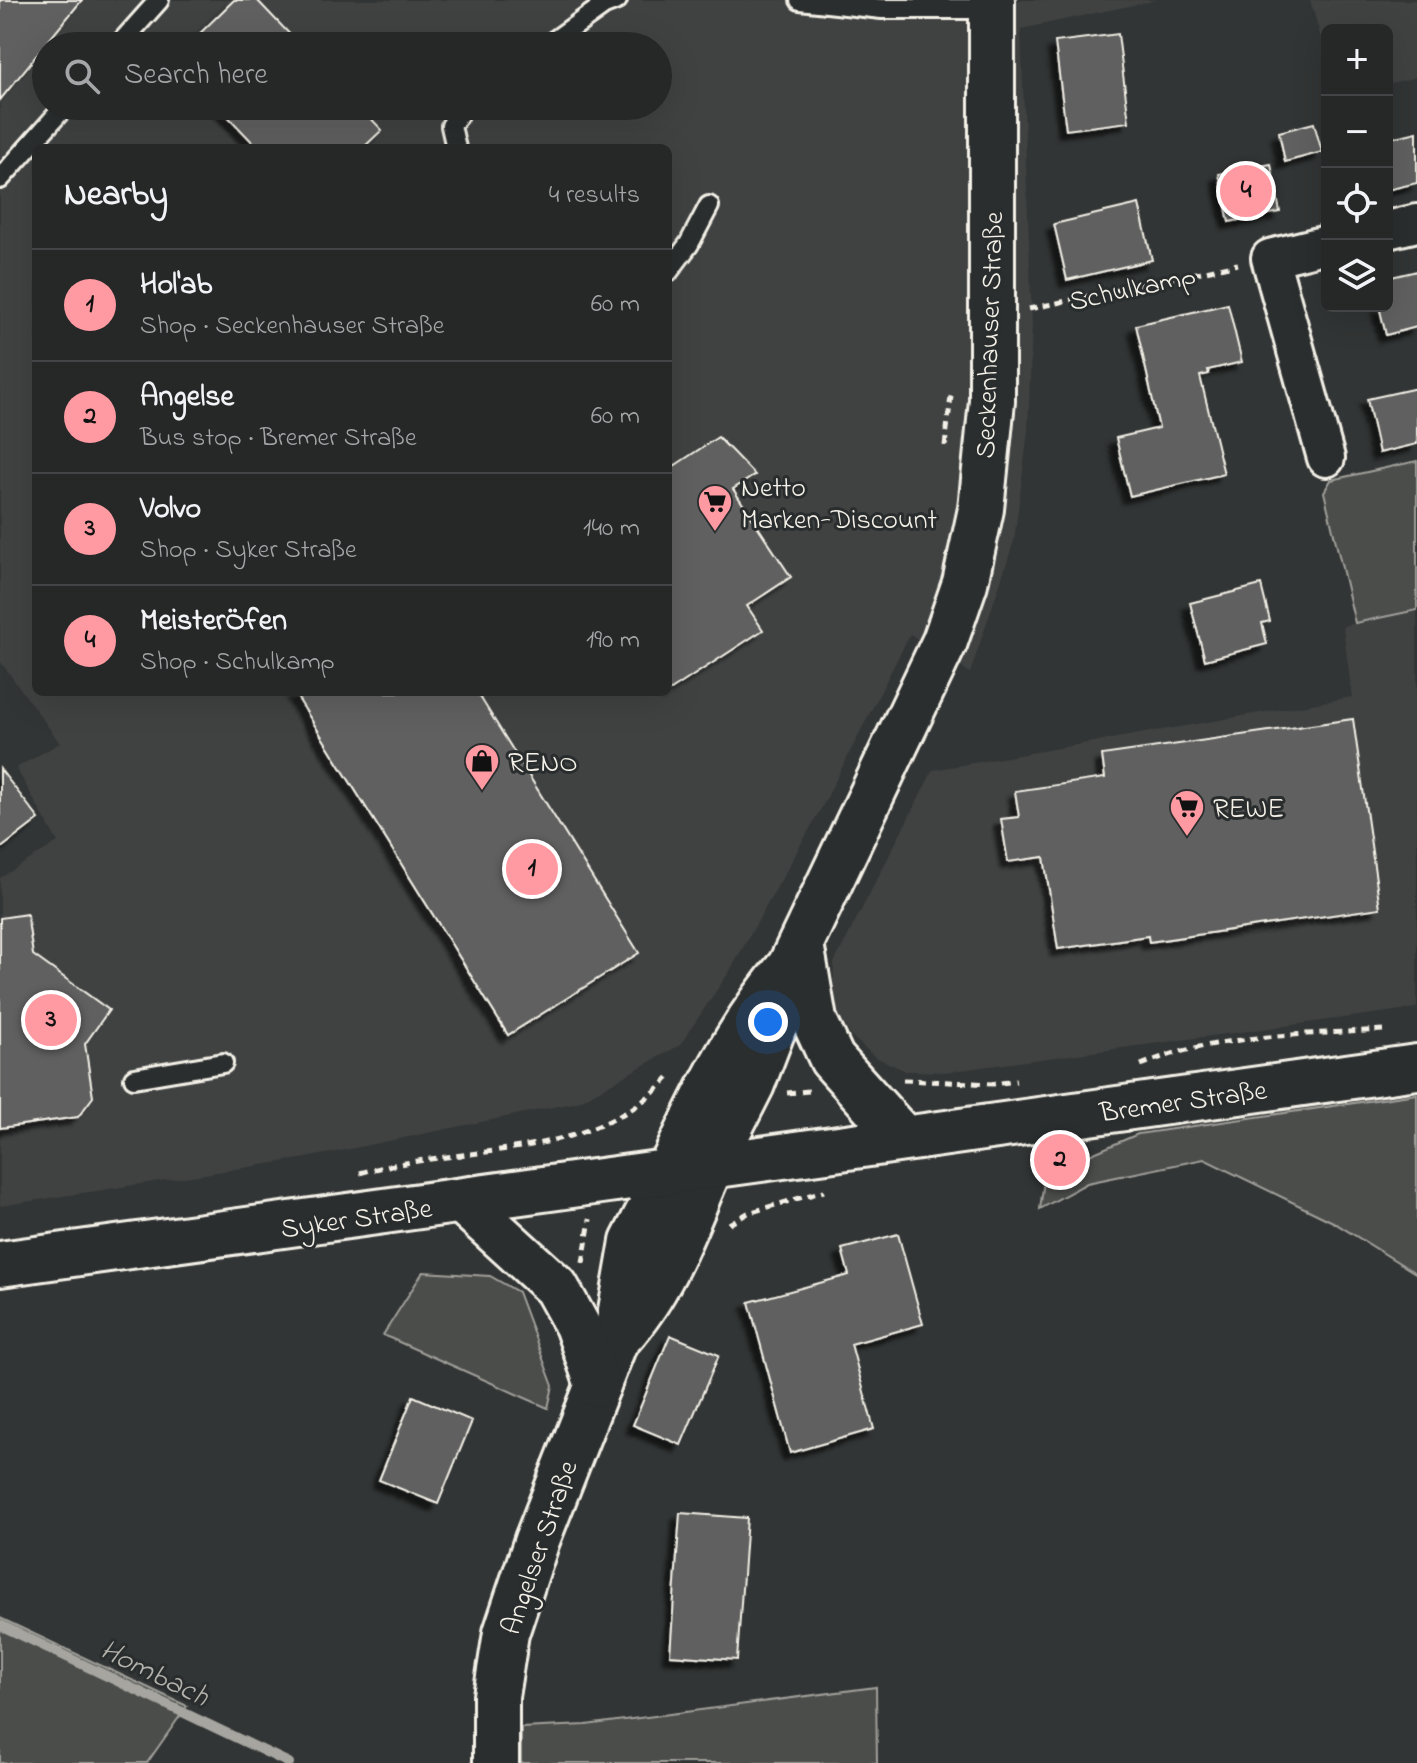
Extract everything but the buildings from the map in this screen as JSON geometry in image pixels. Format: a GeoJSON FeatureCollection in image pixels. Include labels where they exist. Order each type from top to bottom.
{"type":"FeatureCollection","features":[{"type":"Feature","properties":{"kind":"main road","name":"Seckenhauser Straße"},"geometry":{"type":"LineString","coordinates":[[734,1078],[784,1004],[796,955],[945,641],[965,583],[981,509],[992,401],[992,4]]}},
{"type":"Feature","properties":{"kind":"main road"},"geometry":{"type":"LineString","coordinates":[[796,955],[814,1020],[832,1059],[904,1139]]}},
{"type":"Feature","properties":{"kind":"main road","name":"Bremer Straße"},"geometry":{"type":"LineString","coordinates":[[690,1168],[1417,1067]]}},
{"type":"Feature","properties":{"kind":"main road","name":"Angelser Straße"},"geometry":{"type":"LineString","coordinates":[[496,1763],[496,1696],[506,1633],[537,1540],[616,1339],[639,1315],[668,1263],[690,1168],[734,1078]]}},
{"type":"Feature","properties":{"kind":"main road","name":"Syker Straße"},"geometry":{"type":"LineString","coordinates":[[0,1264],[690,1168]]}},
{"type":"Feature","properties":{"kind":"main road"},"geometry":{"type":"LineString","coordinates":[[463,1202],[556,1287],[577,1325],[598,1385]]}},
{"type":"Feature","properties":{"kind":"street"},"geometry":{"type":"LineString","coordinates":[[1393,229],[1417,223]]}},
{"type":"Feature","properties":{"kind":"street"},"geometry":{"type":"LineString","coordinates":[[1321,245],[1270,258],[1326,458]]}},
{"type":"Feature","properties":{"kind":"lane"},"geometry":{"type":"LineString","coordinates":[[130,32],[159,0]]}},
{"type":"Feature","properties":{"kind":"lane"},"geometry":{"type":"LineString","coordinates":[[566,32],[604,5],[617,0]]}},
{"type":"Feature","properties":{"kind":"lane"},"geometry":{"type":"LineString","coordinates":[[800,0],[882,9],[992,4]]}},
{"type":"Feature","properties":{"kind":"lane"},"geometry":{"type":"LineString","coordinates":[[0,179],[53,120]]}},
{"type":"Feature","properties":{"kind":"lane"},"geometry":{"type":"LineString","coordinates":[[455,120],[451,126],[455,144]]}},
{"type":"Feature","properties":{"kind":"lane"},"geometry":{"type":"LineString","coordinates":[[672,267],[689,244],[709,206]]}},
{"type":"Feature","properties":{"kind":"lane"},"geometry":{"type":"LineString","coordinates":[[134,1078],[223,1063]]}},
{"type":"Feature","properties":{"kind":"path","name":"Schulkamp"},"geometry":{"type":"LineString","coordinates":[[993,314],[1270,258]]}},
{"type":"Feature","properties":{"kind":"path"},"geometry":{"type":"LineString","coordinates":[[944,462],[952,393]]}},
{"type":"Feature","properties":{"kind":"path"},"geometry":{"type":"LineString","coordinates":[[1137,1066],[1179,1049],[1252,1039],[1388,1029]]}},
{"type":"Feature","properties":{"kind":"path"},"geometry":{"type":"LineString","coordinates":[[556,1287],[585,1261],[591,1228],[580,1134],[638,1103],[685,1058],[781,1094],[811,1091],[809,1073],[832,1059]]}},
{"type":"Feature","properties":{"kind":"path"},"geometry":{"type":"LineString","coordinates":[[896,1077],[941,1083],[1022,1080]]}},
{"type":"Feature","properties":{"kind":"shaded area"},"geometry":{"type":"Polygon","coordinates":[[[0,0],[1157,0],[1021,29],[1032,323],[1028,431],[1014,541],[970,673],[910,634],[822,807],[731,969],[680,1045],[578,1102],[306,1158],[0,1206],[0,878],[58,842],[16,768],[60,743],[0,661],[0,0]]]}},
{"type":"Feature","properties":{"kind":"shaded area"},"geometry":{"type":"Polygon","coordinates":[[[1310,0],[1417,0],[1417,77],[1393,83],[1393,24],[1321,24],[1321,38],[1310,0]]]}},
{"type":"Feature","properties":{"kind":"shaded area"},"geometry":{"type":"Polygon","coordinates":[[[1417,461],[1417,610],[1355,623],[1324,492],[1331,480],[1417,461]]]}},
{"type":"Feature","properties":{"kind":"shaded area"},"geometry":{"type":"Polygon","coordinates":[[[1417,610],[1417,1008],[945,1072],[906,1071],[875,1057],[850,1035],[833,1001],[834,963],[933,770],[1352,697],[1343,626],[1417,610]]]}},
{"type":"Feature","properties":{"kind":"shaded area"},"geometry":{"type":"Polygon","coordinates":[[[1417,1094],[1417,1274],[1333,1222],[1204,1159],[1087,1183],[1040,1209],[1046,1167],[1080,1159],[1138,1134],[1417,1094]]]}},
{"type":"Feature","properties":{"kind":"shaded area"},"geometry":{"type":"Polygon","coordinates":[[[423,1272],[490,1276],[518,1292],[553,1386],[548,1408],[383,1335],[423,1272]]]}},
{"type":"Feature","properties":{"kind":"shaded area"},"geometry":{"type":"Polygon","coordinates":[[[0,1618],[187,1706],[147,1763],[0,1763],[0,1618]]]}},
{"type":"Feature","properties":{"kind":"shaded area"},"geometry":{"type":"Polygon","coordinates":[[[876,1687],[877,1763],[521,1763],[521,1728],[586,1725],[876,1687]]]}},
{"type":"Feature","properties":{"kind":"waterway","name":"Hombach"},"geometry":{"type":"LineString","coordinates":[[0,1625],[289,1763]]}},
{"type":"Feature","properties":{"kind":"place","name":"MeisterÖfen"},"geometry":{"type":"Point","coordinates":[1246,191]}},
{"type":"Feature","properties":{"kind":"place","name":"Netto Marken-Discount"},"geometry":{"type":"Point","coordinates":[715,533]}},
{"type":"Feature","properties":{"kind":"place","name":"RENO"},"geometry":{"type":"Point","coordinates":[482,792]}},
{"type":"Feature","properties":{"kind":"place","name":"REWE"},"geometry":{"type":"Point","coordinates":[1187,838]}},
{"type":"Feature","properties":{"kind":"place","name":"Hol'ab"},"geometry":{"type":"Point","coordinates":[532,869]}},
{"type":"Feature","properties":{"kind":"place","name":"Volvo"},"geometry":{"type":"Point","coordinates":[51,1020]}},
{"type":"Feature","properties":{"kind":"place","name":"Angelse"},"geometry":{"type":"Point","coordinates":[1060,1160]}}]}
